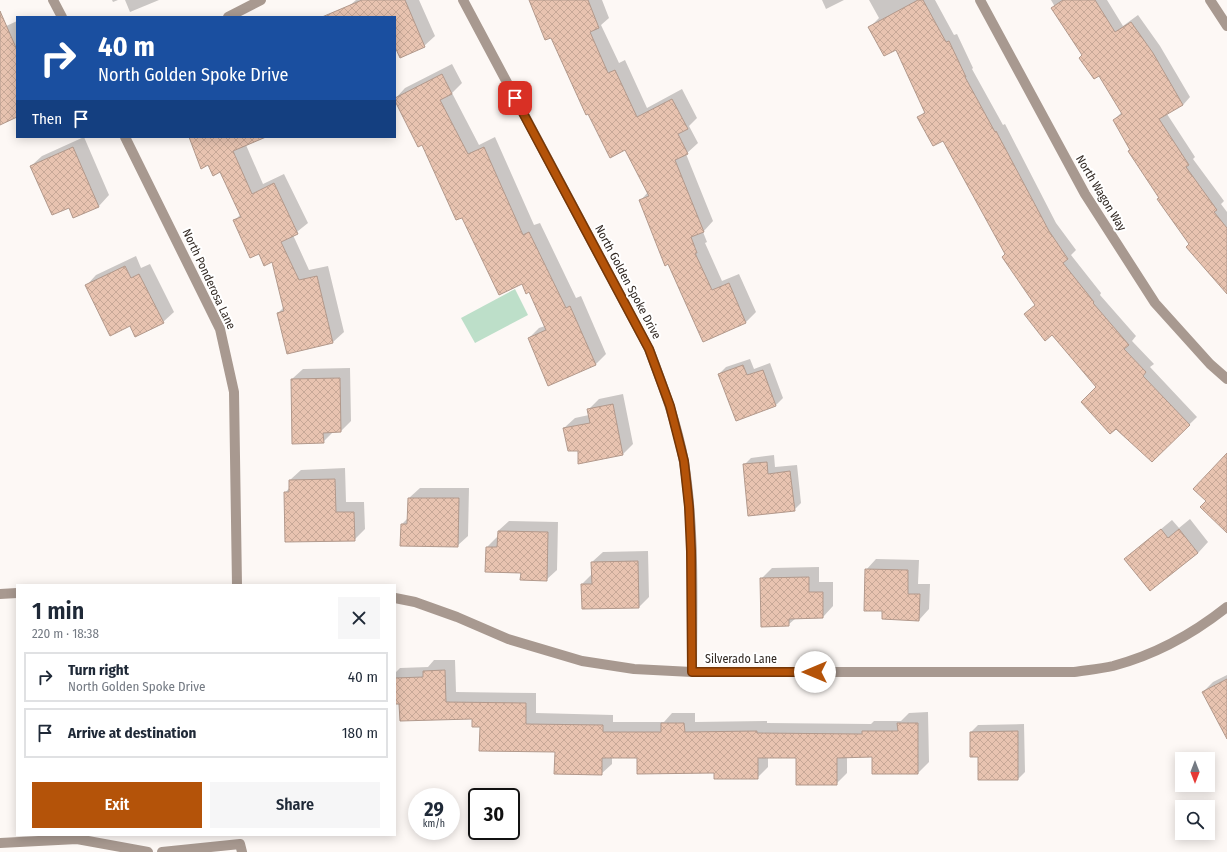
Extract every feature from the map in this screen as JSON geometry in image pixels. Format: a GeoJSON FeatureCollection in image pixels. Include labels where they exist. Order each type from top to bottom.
{"type":"FeatureCollection","features":[{"type":"Feature","properties":{"kind":"street"},"geometry":{"type":"LineString","coordinates":[[53,0],[61,16]]}},
{"type":"Feature","properties":{"kind":"street"},"geometry":{"type":"LineString","coordinates":[[230,16],[260,0]]}},
{"type":"Feature","properties":{"kind":"street","name":"North Golden Spoke Drive"},"geometry":{"type":"LineString","coordinates":[[463,0],[649,349],[670,406],[684,461],[689,507],[692,672]]}},
{"type":"Feature","properties":{"kind":"street","name":"North Wagon Way"},"geometry":{"type":"LineString","coordinates":[[980,0],[1085,194],[1155,303],[1210,364],[1227,379]]}},
{"type":"Feature","properties":{"kind":"street"},"geometry":{"type":"LineString","coordinates":[[1210,0],[1227,26]]}},
{"type":"Feature","properties":{"kind":"street","name":"North Ponderosa Lane"},"geometry":{"type":"LineString","coordinates":[[125,138],[220,329],[234,392],[237,584]]}},
{"type":"Feature","properties":{"kind":"street"},"geometry":{"type":"LineString","coordinates":[[0,594],[16,593]]}},
{"type":"Feature","properties":{"kind":"street","name":"Silverado Lane"},"geometry":{"type":"LineString","coordinates":[[396,598],[415,602],[457,617],[508,639],[582,660],[634,669],[692,672],[1074,672],[1113,666],[1159,650],[1200,628],[1227,607]]}},
{"type":"Feature","properties":{"kind":"street"},"geometry":{"type":"LineString","coordinates":[[0,844],[76,840],[148,852]]}},
{"type":"Feature","properties":{"kind":"street"},"geometry":{"type":"LineString","coordinates":[[162,852],[241,844]]}},
{"type":"Feature","properties":{"kind":"green space"},"geometry":{"type":"Polygon","coordinates":[[[515,289],[528,315],[475,343],[461,318],[515,289]]]}},
{"type":"Feature","properties":{"kind":"building"},"geometry":{"type":"Polygon","coordinates":[[[362,0],[405,0],[425,47],[400,58],[396,49],[396,16],[324,16],[362,0]]]}},
{"type":"Feature","properties":{"kind":"building"},"geometry":{"type":"Polygon","coordinates":[[[529,0],[588,0],[599,28],[590,32],[608,73],[615,70],[637,117],[672,99],[688,129],[678,134],[688,154],[675,160],[704,232],[691,237],[697,253],[695,253],[712,290],[729,283],[746,323],[703,342],[668,264],[665,266],[639,200],[649,196],[625,150],[610,158],[588,114],[586,115],[551,38],[545,40],[529,0]]]}},
{"type":"Feature","properties":{"kind":"building"},"geometry":{"type":"Polygon","coordinates":[[[918,0],[923,0],[946,42],[949,41],[965,77],[995,132],[996,131],[1049,231],[1068,259],[1063,263],[1094,302],[1093,303],[1129,345],[1124,349],[1146,372],[1143,376],[1190,425],[1152,462],[1116,429],[1110,434],[1081,402],[1096,387],[1052,335],[1045,341],[1024,314],[1035,305],[1002,257],[1005,254],[943,141],[933,146],[917,117],[925,113],[896,50],[884,56],[868,27],[918,0]]]}},
{"type":"Feature","properties":{"kind":"building"},"geometry":{"type":"Polygon","coordinates":[[[1063,0],[1095,0],[1115,32],[1131,22],[1153,53],[1183,105],[1159,119],[1189,165],[1186,167],[1217,210],[1214,212],[1227,228],[1227,294],[1186,247],[1189,244],[1157,199],[1159,198],[1128,151],[1130,150],[1113,120],[1122,114],[1099,76],[1094,79],[1079,58],[1082,55],[1051,8],[1063,0]]]}},
{"type":"Feature","properties":{"kind":"building"},"geometry":{"type":"Polygon","coordinates":[[[0,11],[16,48],[16,117],[0,125],[0,11]]]}},
{"type":"Feature","properties":{"kind":"building"},"geometry":{"type":"Polygon","coordinates":[[[442,74],[452,94],[440,100],[468,154],[484,147],[523,235],[529,232],[566,308],[570,306],[596,365],[548,386],[528,338],[546,330],[529,292],[526,294],[522,284],[499,295],[462,218],[456,220],[422,145],[418,147],[396,103],[396,97],[442,74]]]}},
{"type":"Feature","properties":{"kind":"building"},"geometry":{"type":"Polygon","coordinates":[[[189,138],[264,138],[233,151],[252,194],[274,183],[298,234],[281,242],[299,280],[317,276],[333,343],[287,354],[277,313],[284,311],[272,262],[264,266],[259,254],[250,258],[233,220],[241,217],[220,172],[213,176],[208,165],[201,169],[189,138]]]}},
{"type":"Feature","properties":{"kind":"building"},"geometry":{"type":"Polygon","coordinates":[[[73,147],[99,207],[73,218],[69,208],[52,215],[30,166],[73,147]]]}},
{"type":"Feature","properties":{"kind":"building"},"geometry":{"type":"Polygon","coordinates":[[[125,266],[131,278],[139,274],[164,323],[135,337],[130,326],[110,336],[85,285],[125,266]]]}},
{"type":"Feature","properties":{"kind":"building"},"geometry":{"type":"Polygon","coordinates":[[[743,365],[747,375],[763,370],[776,406],[736,421],[718,374],[743,365]]]}},
{"type":"Feature","properties":{"kind":"building"},"geometry":{"type":"Polygon","coordinates":[[[340,378],[341,432],[323,433],[324,443],[292,444],[291,379],[340,378]]]}},
{"type":"Feature","properties":{"kind":"building"},"geometry":{"type":"Polygon","coordinates":[[[613,404],[623,455],[578,464],[578,451],[568,451],[563,428],[590,423],[587,409],[613,404]]]}},
{"type":"Feature","properties":{"kind":"building"},"geometry":{"type":"Polygon","coordinates":[[[1227,453],[1227,533],[1200,507],[1206,501],[1193,489],[1227,453]]]}},
{"type":"Feature","properties":{"kind":"building"},"geometry":{"type":"Polygon","coordinates":[[[767,462],[768,474],[790,471],[795,511],[748,516],[743,464],[767,462]]]}},
{"type":"Feature","properties":{"kind":"building"},"geometry":{"type":"Polygon","coordinates":[[[335,479],[336,512],[354,512],[355,541],[285,542],[284,492],[289,492],[289,480],[335,479]]]}},
{"type":"Feature","properties":{"kind":"building"},"geometry":{"type":"Polygon","coordinates":[[[408,498],[459,498],[458,547],[400,546],[401,524],[407,524],[408,498]]]}},
{"type":"Feature","properties":{"kind":"building"},"geometry":{"type":"Polygon","coordinates":[[[1161,529],[1168,538],[1179,529],[1198,553],[1150,591],[1124,559],[1161,529]]]}},
{"type":"Feature","properties":{"kind":"building"},"geometry":{"type":"Polygon","coordinates":[[[498,531],[548,532],[547,581],[520,580],[521,573],[485,572],[486,547],[497,547],[498,531]]]}},
{"type":"Feature","properties":{"kind":"building"},"geometry":{"type":"Polygon","coordinates":[[[638,561],[639,608],[582,609],[581,584],[592,584],[591,562],[638,561]]]}},
{"type":"Feature","properties":{"kind":"building"},"geometry":{"type":"Polygon","coordinates":[[[865,569],[908,570],[908,594],[920,594],[919,621],[882,619],[882,611],[864,611],[865,569]]]}},
{"type":"Feature","properties":{"kind":"building"},"geometry":{"type":"Polygon","coordinates":[[[809,577],[809,592],[823,592],[823,618],[789,619],[789,626],[761,627],[760,578],[809,577]]]}},
{"type":"Feature","properties":{"kind":"building"},"geometry":{"type":"Polygon","coordinates":[[[445,670],[446,702],[526,703],[526,724],[603,725],[603,732],[661,732],[661,723],[684,723],[685,732],[757,731],[757,733],[862,734],[862,731],[898,731],[897,723],[918,723],[918,774],[872,774],[872,757],[837,758],[837,785],[796,785],[796,758],[758,758],[758,779],[714,779],[714,773],[637,774],[637,758],[602,758],[602,775],[554,774],[555,752],[479,751],[480,727],[472,727],[472,719],[400,721],[399,704],[396,704],[396,678],[423,677],[423,671],[445,670]]]}},
{"type":"Feature","properties":{"kind":"building"},"geometry":{"type":"Polygon","coordinates":[[[1227,679],[1227,739],[1202,692],[1227,679]]]}},
{"type":"Feature","properties":{"kind":"building"},"geometry":{"type":"Polygon","coordinates":[[[1018,731],[1018,780],[978,780],[978,757],[970,757],[970,732],[1018,731]]]}},
{"type":"Feature","properties":{"kind":"route"},"geometry":{"type":"LineString","coordinates":[[515,98],[649,349],[670,406],[684,461],[689,507],[692,672],[815,672]]}}]}
